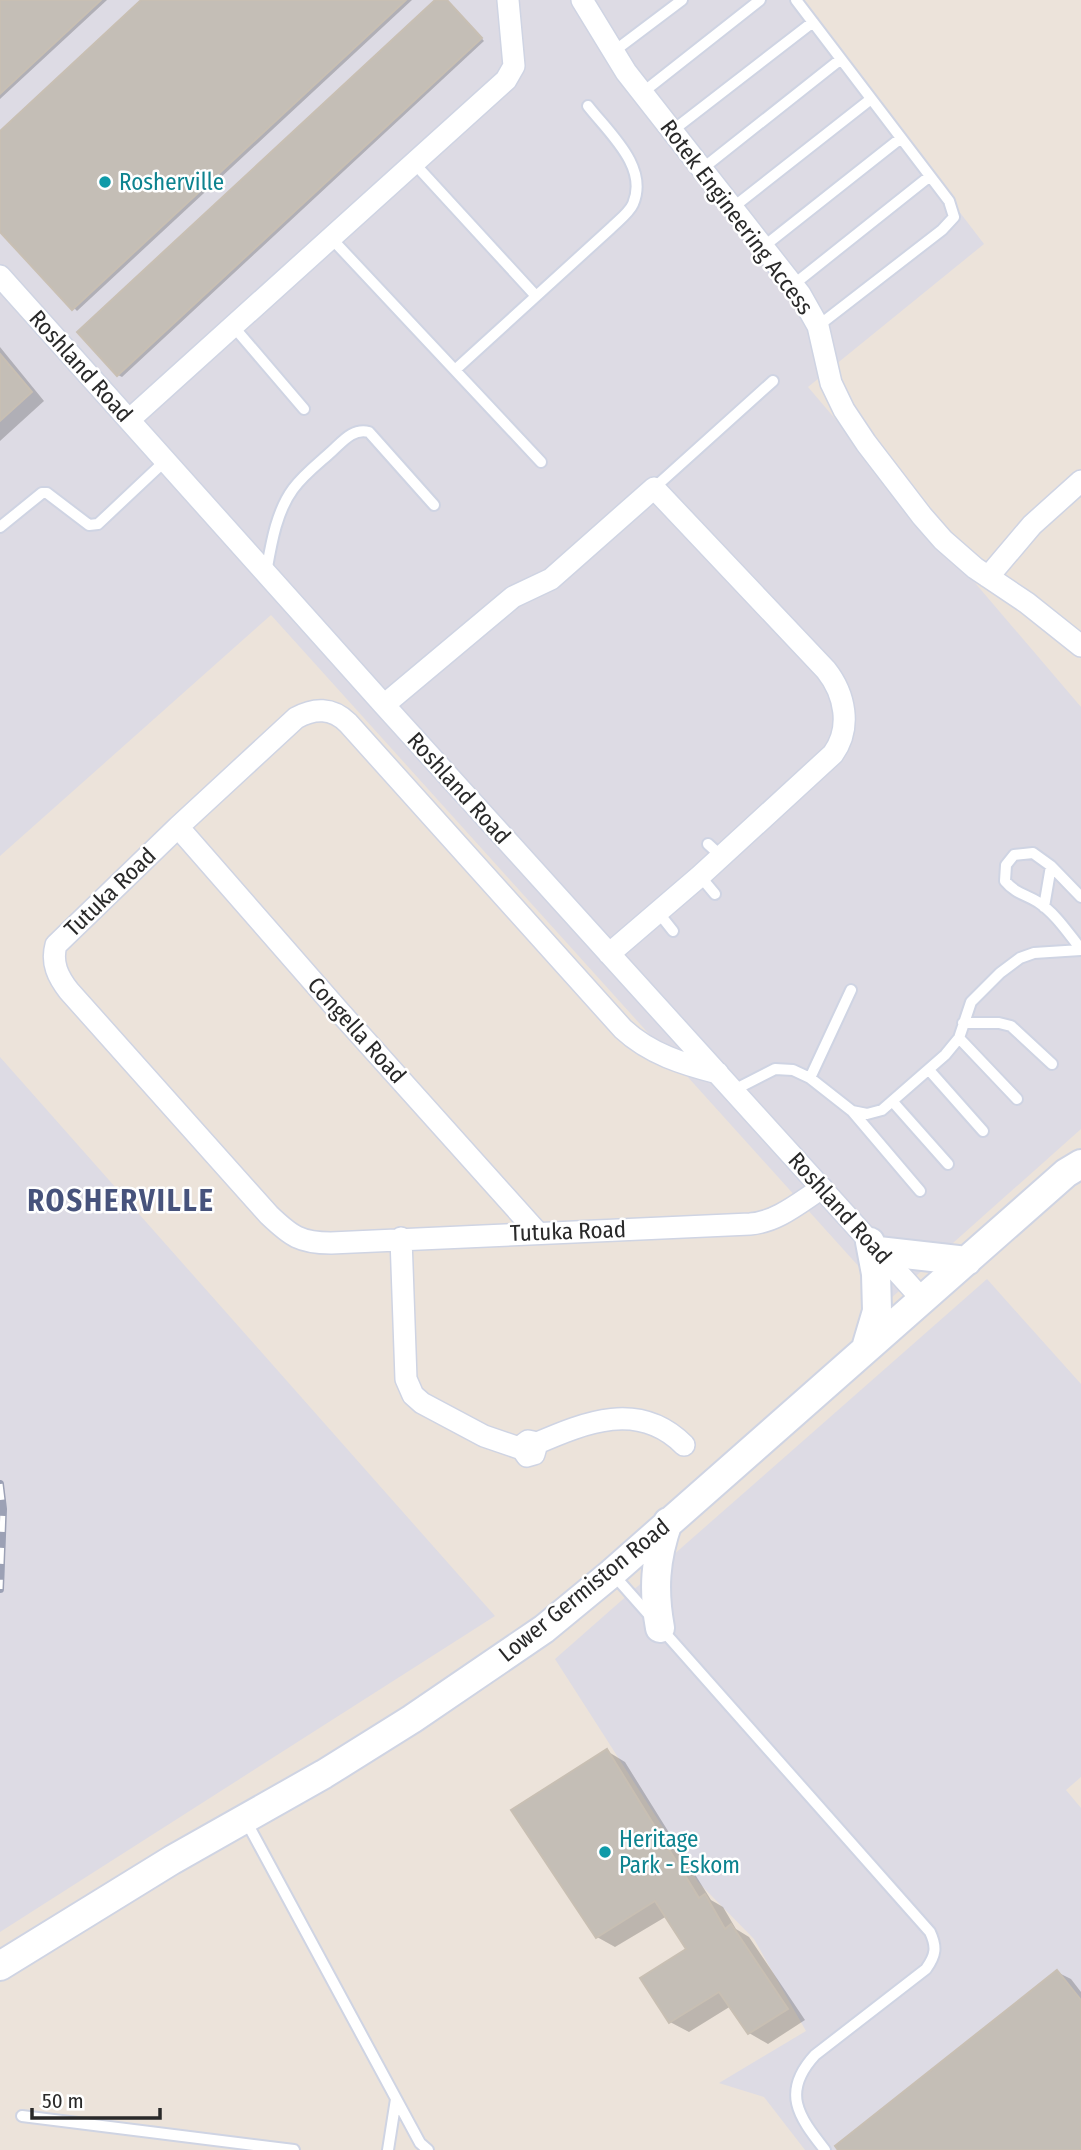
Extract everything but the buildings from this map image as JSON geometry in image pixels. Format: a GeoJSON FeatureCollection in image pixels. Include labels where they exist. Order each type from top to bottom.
{"type":"FeatureCollection","features":[{"type":"Feature","properties":{"kind":"street"},"geometry":{"type":"LineString","coordinates":[[129,420],[506,80],[514,66],[508,0]]}},
{"type":"Feature","properties":{"kind":"street","name":"Rotek Engineering Access"},"geometry":{"type":"LineString","coordinates":[[582,0],[613,52],[642,93],[793,285],[818,327],[831,383],[844,410],[866,443],[943,540],[1081,646]]}},
{"type":"Feature","properties":{"kind":"street","name":"Roshland Road"},"geometry":{"type":"LineString","coordinates":[[0,276],[921,1298]]}},
{"type":"Feature","properties":{"kind":"street"},"geometry":{"type":"LineString","coordinates":[[988,577],[1032,526],[1081,481]]}},
{"type":"Feature","properties":{"kind":"street"},"geometry":{"type":"LineString","coordinates":[[384,705],[513,597],[551,579],[654,488],[826,670],[843,700],[843,732],[833,754],[715,850],[699,876],[609,954]]}},
{"type":"Feature","properties":{"kind":"street","name":"Tutuka Road"},"geometry":{"type":"LineString","coordinates":[[718,1073],[688,1065],[637,1042],[340,715],[321,710],[309,711],[296,718],[56,945],[53,956],[61,981],[269,1214],[289,1234],[314,1243],[763,1223],[784,1213],[822,1188]]}},
{"type":"Feature","properties":{"kind":"street","name":"Congella Road"},"geometry":{"type":"LineString","coordinates":[[178,827],[537,1232]]}},
{"type":"Feature","properties":{"kind":"street","name":"Lower Germiston Road"},"geometry":{"type":"LineString","coordinates":[[0,1966],[324,1774],[412,1719],[544,1629],[612,1573],[921,1298],[1066,1173],[1081,1164]]}},
{"type":"Feature","properties":{"kind":"street"},"geometry":{"type":"LineString","coordinates":[[401,1238],[406,1379],[417,1399],[484,1436],[529,1447],[588,1424],[630,1418],[651,1422],[670,1431],[684,1445]]}},
{"type":"Feature","properties":{"kind":"street"},"geometry":{"type":"LineString","coordinates":[[865,1350],[878,1304],[874,1246],[967,1261]]}},
{"type":"Feature","properties":{"kind":"street"},"geometry":{"type":"LineString","coordinates":[[660,1628],[654,1575],[668,1522]]}},
{"type":"Feature","properties":{"kind":"lane"},"geometry":{"type":"LineString","coordinates":[[613,52],[682,0]]}},
{"type":"Feature","properties":{"kind":"lane"},"geometry":{"type":"LineString","coordinates":[[642,93],[760,0]]}},
{"type":"Feature","properties":{"kind":"lane"},"geometry":{"type":"LineString","coordinates":[[796,0],[954,209],[954,217],[950,223],[818,327]]}},
{"type":"Feature","properties":{"kind":"lane"},"geometry":{"type":"LineString","coordinates":[[672,131],[813,22]]}},
{"type":"Feature","properties":{"kind":"lane"},"geometry":{"type":"LineString","coordinates":[[702,169],[841,59]]}},
{"type":"Feature","properties":{"kind":"lane"},"geometry":{"type":"LineString","coordinates":[[731,209],[871,99]]}},
{"type":"Feature","properties":{"kind":"lane"},"geometry":{"type":"LineString","coordinates":[[455,370],[632,206],[638,183],[633,165],[588,106]]}},
{"type":"Feature","properties":{"kind":"lane"},"geometry":{"type":"LineString","coordinates":[[763,247],[901,138]]}},
{"type":"Feature","properties":{"kind":"lane"},"geometry":{"type":"LineString","coordinates":[[413,162],[536,296]]}},
{"type":"Feature","properties":{"kind":"lane"},"geometry":{"type":"LineString","coordinates":[[793,285],[930,176]]}},
{"type":"Feature","properties":{"kind":"lane"},"geometry":{"type":"LineString","coordinates":[[331,238],[541,462]]}},
{"type":"Feature","properties":{"kind":"lane"},"geometry":{"type":"LineString","coordinates":[[233,326],[304,409]]}},
{"type":"Feature","properties":{"kind":"lane"},"geometry":{"type":"LineString","coordinates":[[654,488],[773,381]]}},
{"type":"Feature","properties":{"kind":"lane"},"geometry":{"type":"LineString","coordinates":[[266,573],[272,540],[291,491],[350,435],[361,430],[369,432],[434,505]]}},
{"type":"Feature","properties":{"kind":"lane"},"geometry":{"type":"LineString","coordinates":[[0,527],[42,493],[47,493],[94,526],[165,461]]}},
{"type":"Feature","properties":{"kind":"lane"},"geometry":{"type":"LineString","coordinates":[[1081,897],[1051,866],[1033,853],[1014,856],[1006,865],[1005,881],[1015,892],[1044,907],[1081,950]]}},
{"type":"Feature","properties":{"kind":"lane"},"geometry":{"type":"LineString","coordinates":[[1044,907],[1051,866]]}},
{"type":"Feature","properties":{"kind":"lane"},"geometry":{"type":"LineString","coordinates":[[699,876],[715,894]]}},
{"type":"Feature","properties":{"kind":"lane"},"geometry":{"type":"LineString","coordinates":[[658,912],[673,931]]}},
{"type":"Feature","properties":{"kind":"lane"},"geometry":{"type":"LineString","coordinates":[[852,1111],[867,1114],[882,1110],[893,1102],[959,1038],[971,1002],[1000,973],[1020,958],[1034,953],[1081,950]]}},
{"type":"Feature","properties":{"kind":"lane"},"geometry":{"type":"LineString","coordinates":[[810,1078],[851,990]]}},
{"type":"Feature","properties":{"kind":"lane"},"geometry":{"type":"LineString","coordinates":[[963,1023],[999,1023],[1011,1026],[1052,1064]]}},
{"type":"Feature","properties":{"kind":"lane"},"geometry":{"type":"LineString","coordinates":[[959,1038],[1017,1099]]}},
{"type":"Feature","properties":{"kind":"lane"},"geometry":{"type":"LineString","coordinates":[[734,1090],[775,1069],[793,1070],[810,1078],[852,1111],[920,1191]]}},
{"type":"Feature","properties":{"kind":"lane"},"geometry":{"type":"LineString","coordinates":[[929,1069],[983,1131]]}},
{"type":"Feature","properties":{"kind":"lane"},"geometry":{"type":"LineString","coordinates":[[893,1102],[948,1164]]}},
{"type":"Feature","properties":{"kind":"lane"},"geometry":{"type":"LineString","coordinates":[[612,1573],[930,1932],[936,1944],[934,1958],[926,1969],[815,2055],[804,2067],[797,2082],[799,2113],[825,2150]]}},
{"type":"Feature","properties":{"kind":"lane"},"geometry":{"type":"LineString","coordinates":[[244,1819],[420,2143],[428,2150]]}},
{"type":"Feature","properties":{"kind":"lane"},"geometry":{"type":"LineString","coordinates":[[388,2150],[396,2099]]}},
{"type":"Feature","properties":{"kind":"lane"},"geometry":{"type":"LineString","coordinates":[[22,2116],[295,2150]]}},
{"type":"Feature","properties":{"kind":"shaded area","name":"Rosherville"},"geometry":{"type":"Polygon","coordinates":[[[0,0],[798,0],[984,244],[808,387],[1081,707],[1081,1129],[889,1300],[271,615],[0,856],[0,0]]]}},
{"type":"Feature","properties":{"kind":"shaded area","name":"Rosherville"},"geometry":{"type":"Polygon","coordinates":[[[0,1057],[495,1616],[0,1932],[0,1057]]]}},
{"type":"Feature","properties":{"kind":"shaded area"},"geometry":{"type":"Polygon","coordinates":[[[987,1279],[1081,1384],[1081,1777],[1066,1790],[1081,1808],[1081,2150],[805,2150],[764,2097],[719,2083],[806,2031],[754,1939],[698,1882],[555,1659],[987,1279]]]}},
{"type":"Feature","properties":{"kind":"railway"},"geometry":{"type":"LineString","coordinates":[[0,1484],[3,1509],[0,1589]]}},
{"type":"Feature","properties":{"kind":"place","name":"Rosherville"},"geometry":{"type":"Point","coordinates":[105,182]}},
{"type":"Feature","properties":{"kind":"place","name":"Heritage Park - Eskom"},"geometry":{"type":"Point","coordinates":[605,1852]}},
{"type":"Feature","properties":{"kind":"district","name":"ROSHERVILLE"},"geometry":{"type":"Point","coordinates":[121,1201]}}]}
